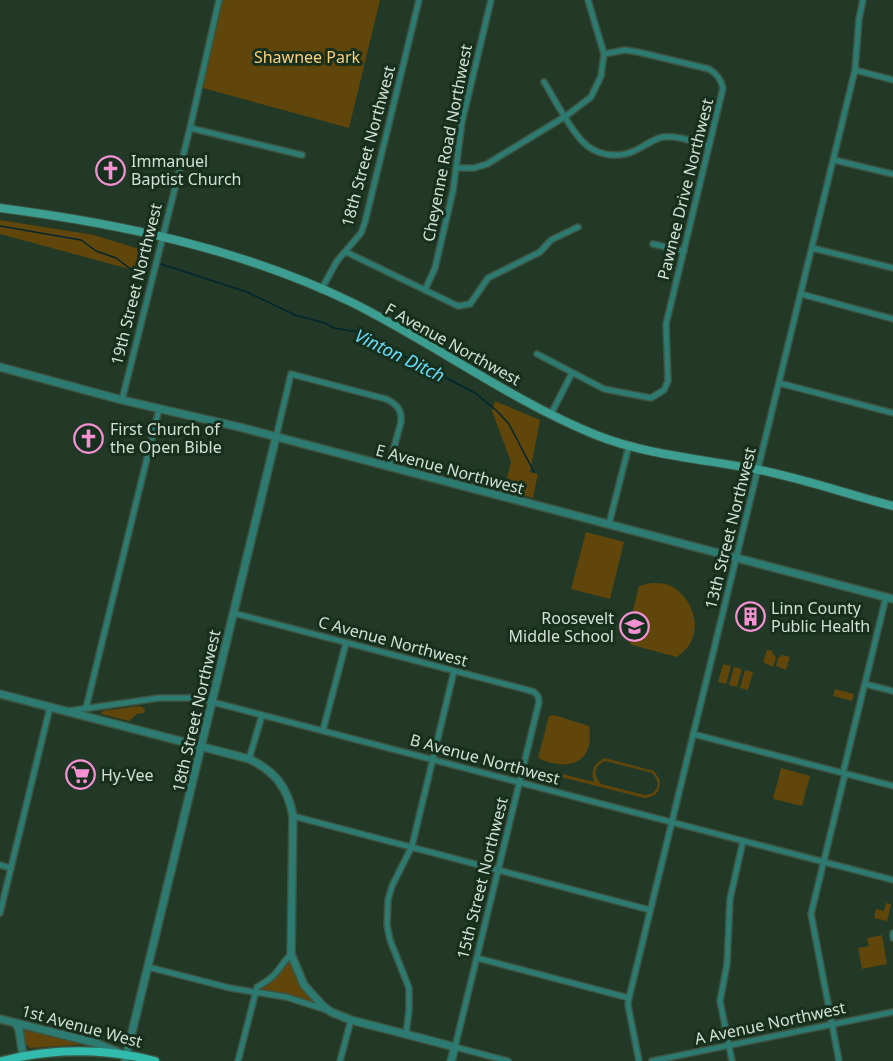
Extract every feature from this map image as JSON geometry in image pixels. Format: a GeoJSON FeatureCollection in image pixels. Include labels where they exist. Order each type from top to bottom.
{"type":"FeatureCollection","features":[{"type":"Feature","properties":{"kind":"main road","name":"F Avenue Northwest"},"geometry":{"type":"LineString","coordinates":[[0,208],[69,217],[162,235],[242,259],[363,309],[551,414],[599,436],[629,445],[758,469],[893,506]]}},
{"type":"Feature","properties":{"kind":"main road"},"geometry":{"type":"LineString","coordinates":[[2,1061],[23,1056],[90,1052],[126,1058]]}},
{"type":"Feature","properties":{"kind":"main road","name":"1st Avenue West"},"geometry":{"type":"LineString","coordinates":[[126,1058],[155,1061]]}},
{"type":"Feature","properties":{"kind":"street","name":"19th Street Northwest"},"geometry":{"type":"LineString","coordinates":[[122,400],[190,128],[219,0]]}},
{"type":"Feature","properties":{"kind":"street","name":"18th Street Northwest"},"geometry":{"type":"LineString","coordinates":[[321,290],[330,272],[361,233],[365,222],[419,0]]}},
{"type":"Feature","properties":{"kind":"street","name":"Cheyenne Road Northwest"},"geometry":{"type":"LineString","coordinates":[[425,290],[435,268],[457,168],[462,122],[491,0]]}},
{"type":"Feature","properties":{"kind":"street"},"geometry":{"type":"LineString","coordinates":[[457,168],[474,168],[487,164],[566,116],[591,97],[601,76],[604,54],[588,0]]}},
{"type":"Feature","properties":{"kind":"street","name":"13th Street Northwest"},"geometry":{"type":"LineString","coordinates":[[639,1061],[628,1005],[629,998],[834,160],[855,70],[859,19],[863,0]]}},
{"type":"Feature","properties":{"kind":"street","name":"Pawnee Drive Northwest"},"geometry":{"type":"LineString","coordinates":[[572,373],[595,386],[641,397],[651,398],[664,390],[668,381],[666,324],[723,88],[722,81],[709,69],[638,51],[625,50],[604,54]]}},
{"type":"Feature","properties":{"kind":"street"},"geometry":{"type":"LineString","coordinates":[[855,70],[893,80]]}},
{"type":"Feature","properties":{"kind":"street"},"geometry":{"type":"LineString","coordinates":[[544,82],[582,141],[592,149],[608,155],[622,155],[635,151],[660,137],[672,136],[709,146]]}},
{"type":"Feature","properties":{"kind":"street"},"geometry":{"type":"LineString","coordinates":[[190,128],[302,155]]}},
{"type":"Feature","properties":{"kind":"street"},"geometry":{"type":"LineString","coordinates":[[834,160],[893,174]]}},
{"type":"Feature","properties":{"kind":"street"},"geometry":{"type":"LineString","coordinates":[[346,252],[458,306],[470,304],[488,278],[540,252],[551,240],[578,227]]}},
{"type":"Feature","properties":{"kind":"street"},"geometry":{"type":"LineString","coordinates":[[653,244],[684,252]]}},
{"type":"Feature","properties":{"kind":"street"},"geometry":{"type":"LineString","coordinates":[[812,248],[893,268]]}},
{"type":"Feature","properties":{"kind":"street"},"geometry":{"type":"LineString","coordinates":[[801,294],[893,319]]}},
{"type":"Feature","properties":{"kind":"street"},"geometry":{"type":"LineString","coordinates":[[537,354],[572,373],[551,414]]}},
{"type":"Feature","properties":{"kind":"street","name":"E Avenue Northwest"},"geometry":{"type":"LineString","coordinates":[[0,367],[122,400],[200,417],[389,466],[890,598]]}},
{"type":"Feature","properties":{"kind":"street","name":"18th Street Northwest"},"geometry":{"type":"LineString","coordinates":[[126,1058],[291,374],[395,403],[402,416],[389,466]]}},
{"type":"Feature","properties":{"kind":"street"},"geometry":{"type":"LineString","coordinates":[[779,383],[893,412]]}},
{"type":"Feature","properties":{"kind":"street"},"geometry":{"type":"LineString","coordinates":[[86,708],[159,409]]}},
{"type":"Feature","properties":{"kind":"street"},"geometry":{"type":"LineString","coordinates":[[609,524],[629,445]]}},
{"type":"Feature","properties":{"kind":"street"},"geometry":{"type":"LineString","coordinates":[[839,1061],[811,919],[865,684],[890,598]]}},
{"type":"Feature","properties":{"kind":"street","name":"C Avenue Northwest"},"geometry":{"type":"LineString","coordinates":[[233,613],[534,692],[539,702]]}},
{"type":"Feature","properties":{"kind":"street"},"geometry":{"type":"LineString","coordinates":[[323,730],[346,643]]}},
{"type":"Feature","properties":{"kind":"street"},"geometry":{"type":"LineString","coordinates":[[406,1034],[409,988],[390,940],[386,913],[392,886],[412,846],[454,671]]}},
{"type":"Feature","properties":{"kind":"street"},"geometry":{"type":"LineString","coordinates":[[865,684],[893,692]]}},
{"type":"Feature","properties":{"kind":"street"},"geometry":{"type":"LineString","coordinates":[[0,694],[249,759],[279,780],[290,801],[293,816],[291,954],[304,985],[331,1012]]}},
{"type":"Feature","properties":{"kind":"street","name":"B Avenue Northwest"},"geometry":{"type":"LineString","coordinates":[[66,711],[159,698],[197,698],[212,701],[893,880]]}},
{"type":"Feature","properties":{"kind":"street","name":"15th Street Northwest"},"geometry":{"type":"LineString","coordinates":[[451,1061],[539,702]]}},
{"type":"Feature","properties":{"kind":"street"},"geometry":{"type":"LineString","coordinates":[[0,913],[50,707]]}},
{"type":"Feature","properties":{"kind":"street"},"geometry":{"type":"LineString","coordinates":[[249,759],[262,714]]}},
{"type":"Feature","properties":{"kind":"street"},"geometry":{"type":"LineString","coordinates":[[693,734],[893,786]]}},
{"type":"Feature","properties":{"kind":"street"},"geometry":{"type":"LineString","coordinates":[[293,816],[650,910]]}},
{"type":"Feature","properties":{"kind":"street"},"geometry":{"type":"LineString","coordinates":[[732,1061],[720,1001],[727,964],[730,899],[743,842]]}},
{"type":"Feature","properties":{"kind":"street"},"geometry":{"type":"LineString","coordinates":[[0,865],[11,868]]}},
{"type":"Feature","properties":{"kind":"street"},"geometry":{"type":"LineString","coordinates":[[893,933],[893,938]]}},
{"type":"Feature","properties":{"kind":"street"},"geometry":{"type":"LineString","coordinates":[[238,1061],[257,987],[270,980],[291,954]]}},
{"type":"Feature","properties":{"kind":"street"},"geometry":{"type":"LineString","coordinates":[[477,958],[629,998]]}},
{"type":"Feature","properties":{"kind":"street"},"geometry":{"type":"LineString","coordinates":[[148,968],[230,988],[286,997],[351,1020],[508,1061]]}},
{"type":"Feature","properties":{"kind":"street","name":"A Avenue Northwest"},"geometry":{"type":"LineString","coordinates":[[652,1061],[893,1012]]}},
{"type":"Feature","properties":{"kind":"street","name":"1st Avenue West"},"geometry":{"type":"LineString","coordinates":[[0,1019],[96,1043],[126,1058]]}},
{"type":"Feature","properties":{"kind":"street"},"geometry":{"type":"LineString","coordinates":[[340,1061],[351,1020]]}},
{"type":"Feature","properties":{"kind":"street"},"geometry":{"type":"LineString","coordinates":[[15,1023],[19,1029],[23,1056]]}},
{"type":"Feature","properties":{"kind":"green space","name":"Shawnee Park"},"geometry":{"type":"Polygon","coordinates":[[[222,0],[380,0],[349,128],[203,88],[222,0]]]}},
{"type":"Feature","properties":{"kind":"green space"},"geometry":{"type":"Polygon","coordinates":[[[0,220],[94,235],[146,251],[144,273],[0,234],[0,220]]]}},
{"type":"Feature","properties":{"kind":"green space"},"geometry":{"type":"Polygon","coordinates":[[[495,401],[540,420],[530,472],[538,474],[533,498],[504,490],[511,462],[492,411],[495,401]]]}},
{"type":"Feature","properties":{"kind":"green space"},"geometry":{"type":"Polygon","coordinates":[[[586,532],[624,542],[610,599],[571,589],[586,532]]]}},
{"type":"Feature","properties":{"kind":"green space"},"geometry":{"type":"Polygon","coordinates":[[[651,583],[666,584],[674,588],[682,594],[692,610],[695,629],[693,638],[687,648],[677,657],[632,645],[626,638],[639,586],[651,583]]]}},
{"type":"Feature","properties":{"kind":"green space"},"geometry":{"type":"Polygon","coordinates":[[[767,650],[771,650],[776,658],[773,667],[763,662],[767,650]]]}},
{"type":"Feature","properties":{"kind":"green space"},"geometry":{"type":"Polygon","coordinates":[[[782,655],[790,657],[786,670],[776,666],[778,658],[782,655]]]}},
{"type":"Feature","properties":{"kind":"green space"},"geometry":{"type":"Polygon","coordinates":[[[723,664],[731,666],[726,684],[718,682],[723,664]]]}},
{"type":"Feature","properties":{"kind":"green space"},"geometry":{"type":"Polygon","coordinates":[[[734,667],[742,669],[737,687],[729,685],[734,667]]]}},
{"type":"Feature","properties":{"kind":"green space"},"geometry":{"type":"Polygon","coordinates":[[[745,670],[753,672],[748,690],[740,688],[745,670]]]}},
{"type":"Feature","properties":{"kind":"green space"},"geometry":{"type":"Polygon","coordinates":[[[835,689],[854,694],[852,701],[833,696],[835,689]]]}},
{"type":"Feature","properties":{"kind":"green space"},"geometry":{"type":"Polygon","coordinates":[[[140,706],[145,709],[144,713],[137,714],[129,721],[101,714],[102,711],[140,706]]]}},
{"type":"Feature","properties":{"kind":"green space"},"geometry":{"type":"Polygon","coordinates":[[[554,715],[589,726],[588,749],[577,762],[559,764],[538,758],[549,716],[554,715]]]}},
{"type":"Feature","properties":{"kind":"green space"},"geometry":{"type":"Polygon","coordinates":[[[605,758],[654,771],[660,780],[658,791],[651,797],[644,798],[549,774],[550,771],[594,782],[593,771],[605,758]],[[605,761],[597,768],[596,775],[601,784],[645,795],[654,792],[657,787],[656,778],[652,773],[605,761]]]}},
{"type":"Feature","properties":{"kind":"green space"},"geometry":{"type":"Polygon","coordinates":[[[781,768],[810,776],[802,806],[773,799],[781,768]]]}},
{"type":"Feature","properties":{"kind":"green space"},"geometry":{"type":"Polygon","coordinates":[[[886,903],[891,904],[887,921],[874,918],[876,909],[884,911],[886,903]]]}},
{"type":"Feature","properties":{"kind":"green space"},"geometry":{"type":"Polygon","coordinates":[[[882,935],[887,964],[862,969],[858,948],[869,946],[867,938],[882,935]]]}},
{"type":"Feature","properties":{"kind":"green space"},"geometry":{"type":"Polygon","coordinates":[[[291,954],[297,972],[323,1006],[256,992],[291,954]]]}},
{"type":"Feature","properties":{"kind":"green space"},"geometry":{"type":"Polygon","coordinates":[[[23,1028],[88,1044],[30,1048],[25,1043],[23,1028]]]}},
{"type":"Feature","properties":{"kind":"waterway","name":"Vinton Ditch"},"geometry":{"type":"LineString","coordinates":[[0,226],[81,240],[96,251],[116,258],[132,270],[142,269]]}},
{"type":"Feature","properties":{"kind":"waterway","name":"Vinton Ditch"},"geometry":{"type":"LineString","coordinates":[[161,264],[247,292],[295,315],[325,323],[334,328],[364,333],[475,393],[509,424],[534,472]]}},
{"type":"Feature","properties":{"kind":"place","name":"Immanuel Baptist Church"},"geometry":{"type":"Point","coordinates":[110,170]}},
{"type":"Feature","properties":{"kind":"place","name":"First Church of the Open Bible"},"geometry":{"type":"Point","coordinates":[89,438]}},
{"type":"Feature","properties":{"kind":"place","name":"Linn County Public Health"},"geometry":{"type":"Point","coordinates":[750,617]}},
{"type":"Feature","properties":{"kind":"place","name":"Roosevelt Middle School"},"geometry":{"type":"Point","coordinates":[635,627]}},
{"type":"Feature","properties":{"kind":"place","name":"Hy-Vee"},"geometry":{"type":"Point","coordinates":[80,775]}}]}
